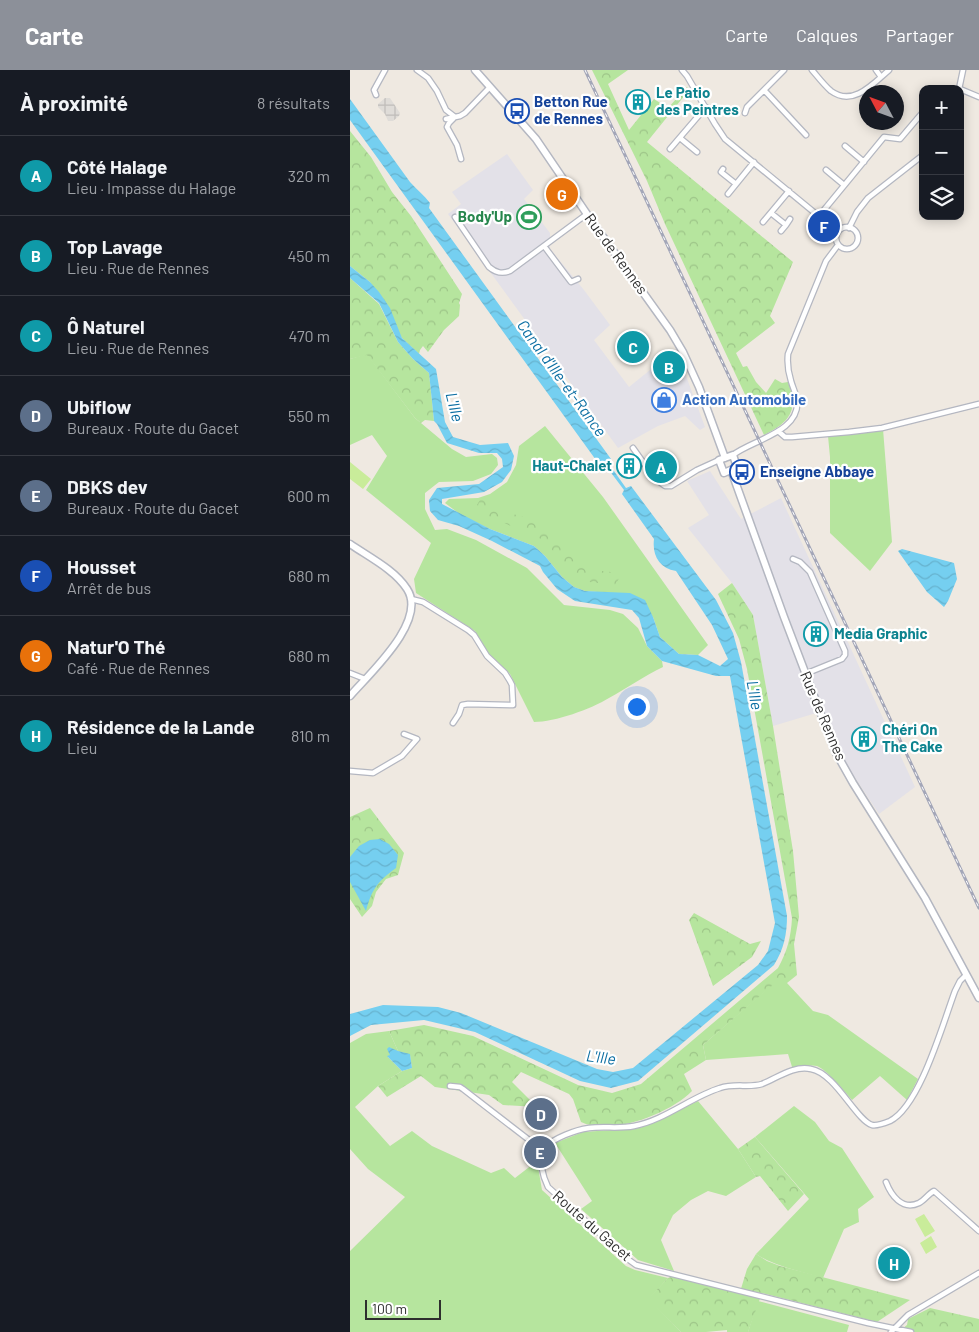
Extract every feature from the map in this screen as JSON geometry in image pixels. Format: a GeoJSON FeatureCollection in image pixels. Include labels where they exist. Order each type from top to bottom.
{"type":"FeatureCollection","features":[{"type":"Feature","properties":{"kind":"main road","name":"Rue de Rennes"},"geometry":{"type":"LineString","coordinates":[[475,70],[536,139],[587,214],[658,312],[677,342],[699,387],[722,459]]}},
{"type":"Feature","properties":{"kind":"main road"},"geometry":{"type":"LineString","coordinates":[[732,455],[737,467],[724,473],[722,459],[732,455]]}},
{"type":"Feature","properties":{"kind":"main road","name":"Rue de Rennes"},"geometry":{"type":"LineString","coordinates":[[731,470],[835,751],[925,898],[979,998]]}},
{"type":"Feature","properties":{"kind":"main road"},"geometry":{"type":"LineString","coordinates":[[350,544],[397,578],[408,590],[412,606],[398,640],[388,654],[350,696]]}},
{"type":"Feature","properties":{"kind":"street"},"geometry":{"type":"LineString","coordinates":[[376,96],[374,90],[385,70]]}},
{"type":"Feature","properties":{"kind":"street"},"geometry":{"type":"LineString","coordinates":[[416,70],[428,78],[446,110],[455,117]]}},
{"type":"Feature","properties":{"kind":"street"},"geometry":{"type":"LineString","coordinates":[[682,70],[725,138],[838,232]]}},
{"type":"Feature","properties":{"kind":"street"},"geometry":{"type":"LineString","coordinates":[[687,76],[693,70]]}},
{"type":"Feature","properties":{"kind":"street"},"geometry":{"type":"LineString","coordinates":[[744,113],[747,107],[784,70]]}},
{"type":"Feature","properties":{"kind":"street"},"geometry":{"type":"LineString","coordinates":[[812,70],[831,90],[844,96],[862,93],[889,70]]}},
{"type":"Feature","properties":{"kind":"street"},"geometry":{"type":"LineString","coordinates":[[876,70],[881,77]]}},
{"type":"Feature","properties":{"kind":"street"},"geometry":{"type":"LineString","coordinates":[[960,85],[963,70]]}},
{"type":"Feature","properties":{"kind":"street"},"geometry":{"type":"LineString","coordinates":[[446,119],[465,114],[490,87]]}},
{"type":"Feature","properties":{"kind":"street"},"geometry":{"type":"LineString","coordinates":[[764,90],[806,135]]}},
{"type":"Feature","properties":{"kind":"street"},"geometry":{"type":"LineString","coordinates":[[964,91],[979,96]]}},
{"type":"Feature","properties":{"kind":"street"},"geometry":{"type":"LineString","coordinates":[[670,149],[706,107]]}},
{"type":"Feature","properties":{"kind":"street"},"geometry":{"type":"LineString","coordinates":[[455,117],[447,127],[461,159]]}},
{"type":"Feature","properties":{"kind":"street"},"geometry":{"type":"LineString","coordinates":[[819,216],[884,137],[900,139],[919,117]]}},
{"type":"Feature","properties":{"kind":"street"},"geometry":{"type":"LineString","coordinates":[[680,138],[697,152]]}},
{"type":"Feature","properties":{"kind":"street"},"geometry":{"type":"LineString","coordinates":[[845,146],[864,162]]}},
{"type":"Feature","properties":{"kind":"street"},"geometry":{"type":"LineString","coordinates":[[849,228],[857,212],[868,198],[919,158]]}},
{"type":"Feature","properties":{"kind":"street"},"geometry":{"type":"LineString","coordinates":[[728,194],[754,162]]}},
{"type":"Feature","properties":{"kind":"street"},"geometry":{"type":"LineString","coordinates":[[716,177],[722,170],[736,184]]}},
{"type":"Feature","properties":{"kind":"street"},"geometry":{"type":"LineString","coordinates":[[826,170],[844,185]]}},
{"type":"Feature","properties":{"kind":"street"},"geometry":{"type":"LineString","coordinates":[[763,222],[789,191]]}},
{"type":"Feature","properties":{"kind":"street"},"geometry":{"type":"LineString","coordinates":[[771,213],[786,225]]}},
{"type":"Feature","properties":{"kind":"street"},"geometry":{"type":"LineString","coordinates":[[456,217],[489,267],[494,272],[504,274],[587,214]]}},
{"type":"Feature","properties":{"kind":"street"},"geometry":{"type":"LineString","coordinates":[[781,231],[790,219]]}},
{"type":"Feature","properties":{"kind":"street"},"geometry":{"type":"LineString","coordinates":[[844,228],[849,228],[857,236],[856,244],[849,249],[838,245],[836,238],[838,232],[844,228]]}},
{"type":"Feature","properties":{"kind":"street"},"geometry":{"type":"LineString","coordinates":[[732,455],[778,431],[792,419],[797,408],[797,398],[787,366],[791,344],[826,261],[838,245]]}},
{"type":"Feature","properties":{"kind":"street"},"geometry":{"type":"LineString","coordinates":[[544,246],[571,282],[578,279]]}},
{"type":"Feature","properties":{"kind":"street"},"geometry":{"type":"LineString","coordinates":[[778,431],[784,437],[849,432],[892,426],[979,404]]}},
{"type":"Feature","properties":{"kind":"street"},"geometry":{"type":"LineString","coordinates":[[633,448],[655,479],[665,486],[671,486],[697,470],[722,459]]}},
{"type":"Feature","properties":{"kind":"street"},"geometry":{"type":"LineString","coordinates":[[793,559],[800,562],[810,572],[845,651],[842,659],[805,674]]}},
{"type":"Feature","properties":{"kind":"street"},"geometry":{"type":"LineString","coordinates":[[411,599],[423,602],[474,635],[487,656],[505,673],[512,686],[514,706],[462,705],[453,723]]}},
{"type":"Feature","properties":{"kind":"street"},"geometry":{"type":"LineString","coordinates":[[350,673],[365,680]]}},
{"type":"Feature","properties":{"kind":"street"},"geometry":{"type":"LineString","coordinates":[[350,771],[371,773],[402,756],[417,739],[404,734]]}},
{"type":"Feature","properties":{"kind":"street"},"geometry":{"type":"LineString","coordinates":[[450,1086],[463,1089],[542,1150],[556,1140],[582,1130],[640,1125],[699,1096],[720,1088],[734,1085],[758,1085],[779,1075],[806,1068],[815,1070],[827,1078],[867,1122],[875,1125],[890,1120],[904,1110],[915,1094],[955,991],[960,981],[966,975]]}},
{"type":"Feature","properties":{"kind":"street","name":"Route du Gacet"},"geometry":{"type":"LineString","coordinates":[[542,1150],[543,1176],[548,1187],[628,1260],[636,1265],[893,1330],[911,1332]]}},
{"type":"Feature","properties":{"kind":"street"},"geometry":{"type":"LineString","coordinates":[[886,1182],[893,1196],[899,1202],[908,1205],[916,1205],[934,1191],[979,1231]]}},
{"type":"Feature","properties":{"kind":"street"},"geometry":{"type":"LineString","coordinates":[[893,1330],[908,1315],[979,1273]]}},
{"type":"Feature","properties":{"kind":"shaded area"},"geometry":{"type":"Polygon","coordinates":[[[385,98],[390,98],[400,113],[393,121],[388,121],[385,114],[378,107],[378,104],[385,98]]]}},
{"type":"Feature","properties":{"kind":"shaded area"},"geometry":{"type":"Polygon","coordinates":[[[507,154],[533,190],[524,199],[550,233],[550,249],[610,325],[594,340],[629,387],[676,349],[705,427],[700,430],[685,416],[658,426],[618,448],[448,214],[461,204],[452,192],[507,154]]]}},
{"type":"Feature","properties":{"kind":"shaded area"},"geometry":{"type":"Polygon","coordinates":[[[710,471],[741,519],[781,498],[915,787],[879,814],[844,761],[823,711],[773,726],[753,615],[732,583],[688,528],[709,515],[687,481],[710,471]]]}},
{"type":"Feature","properties":{"kind":"green space"},"geometry":{"type":"Polygon","coordinates":[[[592,70],[628,70],[608,84],[629,130],[654,99],[668,108],[687,87],[689,90],[647,142],[793,262],[770,316],[775,323],[736,353],[743,367],[747,366],[756,382],[766,393],[775,379],[782,383],[788,382],[793,400],[790,414],[780,425],[764,435],[665,224],[647,181],[592,70]]]}},
{"type":"Feature","properties":{"kind":"green space"},"geometry":{"type":"Polygon","coordinates":[[[350,131],[371,157],[392,192],[411,216],[462,294],[459,303],[459,316],[444,330],[428,352],[423,346],[419,354],[402,338],[370,282],[350,266],[350,131]]]}},
{"type":"Feature","properties":{"kind":"green space"},"geometry":{"type":"Polygon","coordinates":[[[350,278],[379,304],[398,342],[429,373],[434,421],[425,420],[421,423],[415,418],[367,355],[350,359],[350,278]]]}},
{"type":"Feature","properties":{"kind":"green space"},"geometry":{"type":"Polygon","coordinates":[[[367,354],[415,418],[452,449],[466,457],[492,454],[497,458],[498,465],[491,474],[473,481],[439,482],[425,493],[425,509],[435,530],[447,529],[476,540],[527,568],[564,605],[610,610],[623,614],[638,628],[647,646],[662,661],[663,667],[593,706],[562,717],[534,722],[510,674],[484,649],[475,631],[416,593],[414,579],[431,543],[366,490],[387,456],[372,435],[350,445],[350,359],[367,354]]]}},
{"type":"Feature","properties":{"kind":"green space"},"geometry":{"type":"Polygon","coordinates":[[[545,426],[603,497],[708,645],[698,655],[679,654],[660,637],[653,617],[622,594],[585,591],[574,587],[562,577],[534,546],[490,529],[461,515],[445,503],[449,499],[478,498],[490,494],[507,482],[516,465],[519,446],[545,426]]]}},
{"type":"Feature","properties":{"kind":"green space"},"geometry":{"type":"Polygon","coordinates":[[[883,429],[892,542],[870,571],[830,533],[830,457],[828,436],[883,429]]]}},
{"type":"Feature","properties":{"kind":"green space"},"geometry":{"type":"Polygon","coordinates":[[[350,462],[371,479],[363,489],[350,479],[350,462]]]}},
{"type":"Feature","properties":{"kind":"green space"},"geometry":{"type":"Polygon","coordinates":[[[481,498],[516,515],[536,520],[551,529],[569,544],[586,569],[619,573],[620,577],[615,585],[581,581],[570,573],[555,553],[541,539],[474,510],[481,498]]]}},
{"type":"Feature","properties":{"kind":"green space"},"geometry":{"type":"Polygon","coordinates":[[[732,583],[753,615],[773,726],[793,851],[799,917],[794,944],[797,975],[787,983],[774,984],[703,1045],[706,1060],[684,1074],[692,1091],[670,1107],[640,1120],[608,1127],[593,1126],[581,1122],[573,1099],[569,1094],[521,1072],[512,1082],[537,1107],[503,1105],[489,1095],[435,1087],[421,1076],[387,1097],[378,1086],[402,1071],[412,1068],[410,1055],[398,1051],[389,1031],[424,1025],[473,1036],[578,1085],[612,1093],[641,1084],[778,968],[788,944],[792,918],[747,669],[739,639],[718,594],[732,583]]]}},
{"type":"Feature","properties":{"kind":"green space"},"geometry":{"type":"Polygon","coordinates":[[[370,808],[404,853],[398,875],[386,879],[376,892],[372,906],[362,917],[350,899],[350,817],[370,808]]]}},
{"type":"Feature","properties":{"kind":"green space"},"geometry":{"type":"Polygon","coordinates":[[[694,913],[750,944],[761,941],[752,957],[713,986],[689,920],[694,913]]]}},
{"type":"Feature","properties":{"kind":"green space"},"geometry":{"type":"Polygon","coordinates":[[[774,983],[787,983],[813,1011],[828,1015],[918,1079],[907,1100],[880,1076],[852,1100],[821,1068],[808,1066],[793,1070],[788,1054],[706,1060],[703,1045],[774,983]]]}},
{"type":"Feature","properties":{"kind":"green space"},"geometry":{"type":"Polygon","coordinates":[[[389,1031],[398,1051],[388,1057],[402,1071],[378,1086],[355,1107],[390,1146],[412,1131],[432,1146],[491,1173],[504,1168],[515,1178],[537,1161],[542,1190],[626,1266],[668,1278],[649,1299],[681,1332],[350,1332],[350,1251],[405,1197],[368,1169],[350,1149],[350,1043],[366,1034],[389,1031]]]}},
{"type":"Feature","properties":{"kind":"green space"},"geometry":{"type":"Polygon","coordinates":[[[698,1101],[738,1149],[756,1177],[726,1196],[708,1191],[691,1200],[673,1215],[661,1240],[674,1271],[638,1260],[581,1209],[592,1201],[555,1143],[583,1132],[640,1128],[698,1101]]]}},
{"type":"Feature","properties":{"kind":"green space"},"geometry":{"type":"Polygon","coordinates":[[[794,1106],[815,1122],[829,1141],[842,1148],[874,1197],[858,1209],[859,1222],[844,1229],[823,1278],[780,1265],[756,1254],[809,1199],[755,1137],[794,1106]]]}},
{"type":"Feature","properties":{"kind":"green space"},"geometry":{"type":"Polygon","coordinates":[[[755,1137],[804,1194],[788,1211],[760,1176],[756,1177],[738,1149],[755,1137]]]}},
{"type":"Feature","properties":{"kind":"green space"},"geometry":{"type":"Polygon","coordinates":[[[924,1214],[935,1231],[925,1237],[915,1219],[924,1214]]]}},
{"type":"Feature","properties":{"kind":"green space"},"geometry":{"type":"Polygon","coordinates":[[[931,1236],[937,1247],[926,1254],[920,1243],[931,1236]]]}},
{"type":"Feature","properties":{"kind":"green space"},"geometry":{"type":"Polygon","coordinates":[[[756,1254],[780,1266],[910,1300],[877,1322],[762,1293],[748,1332],[727,1332],[727,1330],[681,1332],[648,1299],[668,1278],[674,1276],[740,1292],[747,1269],[756,1254]]]}},
{"type":"Feature","properties":{"kind":"green space"},"geometry":{"type":"Polygon","coordinates":[[[758,1301],[849,1325],[847,1332],[748,1332],[758,1301]]]}},
{"type":"Feature","properties":{"kind":"green space"},"geometry":{"type":"Polygon","coordinates":[[[930,1308],[979,1319],[979,1332],[898,1332],[907,1325],[908,1319],[930,1308]]]}},
{"type":"Feature","properties":{"kind":"water"},"geometry":{"type":"Polygon","coordinates":[[[350,99],[410,182],[430,203],[429,208],[611,459],[609,464],[626,488],[631,486],[716,600],[733,633],[741,662],[787,916],[784,941],[774,965],[638,1081],[611,1088],[580,1081],[475,1032],[424,1020],[371,1025],[350,1036],[350,1014],[383,1005],[438,1007],[461,1013],[597,1069],[613,1072],[633,1068],[758,965],[768,951],[775,923],[730,676],[716,676],[662,661],[647,646],[639,618],[632,610],[575,601],[557,589],[540,566],[459,526],[438,520],[430,511],[429,500],[437,488],[479,484],[503,467],[502,459],[497,453],[479,453],[447,443],[434,421],[429,373],[398,342],[379,303],[350,278],[350,266],[379,292],[390,308],[402,338],[436,369],[445,422],[453,437],[480,445],[508,443],[514,456],[511,470],[502,482],[484,492],[442,499],[442,504],[490,529],[534,546],[562,577],[574,587],[585,591],[630,593],[645,600],[660,637],[679,654],[698,655],[720,666],[728,659],[712,625],[676,571],[665,567],[658,560],[654,550],[654,539],[622,494],[624,490],[606,466],[601,467],[350,120],[350,99]]]}},
{"type":"Feature","properties":{"kind":"water"},"geometry":{"type":"Polygon","coordinates":[[[902,549],[954,563],[957,579],[944,607],[927,592],[898,551],[902,549]]]}},
{"type":"Feature","properties":{"kind":"water"},"geometry":{"type":"Polygon","coordinates":[[[380,839],[389,844],[398,855],[396,868],[376,886],[366,911],[350,882],[350,857],[359,846],[370,840],[380,839]]]}},
{"type":"Feature","properties":{"kind":"water"},"geometry":{"type":"Polygon","coordinates":[[[389,1047],[410,1054],[412,1068],[402,1071],[387,1056],[390,1055],[387,1049],[389,1047]]]}},
{"type":"Feature","properties":{"kind":"railway"},"geometry":{"type":"LineString","coordinates":[[585,70],[979,908]]}},
{"type":"Feature","properties":{"kind":"place","name":"Le Patio des Peintres"},"geometry":{"type":"Point","coordinates":[638,102]}},
{"type":"Feature","properties":{"kind":"place","name":"Betton Rue de Rennes"},"geometry":{"type":"Point","coordinates":[517,111]}},
{"type":"Feature","properties":{"kind":"place","name":"Natur'O Thé"},"geometry":{"type":"Point","coordinates":[562,194]}},
{"type":"Feature","properties":{"kind":"place","name":"Body'Up"},"geometry":{"type":"Point","coordinates":[529,217]}},
{"type":"Feature","properties":{"kind":"place","name":"Housset"},"geometry":{"type":"Point","coordinates":[824,226]}},
{"type":"Feature","properties":{"kind":"place","name":"Ô Naturel"},"geometry":{"type":"Point","coordinates":[633,347]}},
{"type":"Feature","properties":{"kind":"place","name":"Top Lavage"},"geometry":{"type":"Point","coordinates":[669,367]}},
{"type":"Feature","properties":{"kind":"place","name":"Action Automobile"},"geometry":{"type":"Point","coordinates":[664,400]}},
{"type":"Feature","properties":{"kind":"place","name":"Haut-Chalet"},"geometry":{"type":"Point","coordinates":[629,466]}},
{"type":"Feature","properties":{"kind":"place","name":"Côté Halage"},"geometry":{"type":"Point","coordinates":[661,467]}},
{"type":"Feature","properties":{"kind":"place","name":"Enseigne Abbaye"},"geometry":{"type":"Point","coordinates":[742,472]}},
{"type":"Feature","properties":{"kind":"place","name":"Media Graphic"},"geometry":{"type":"Point","coordinates":[816,634]}},
{"type":"Feature","properties":{"kind":"place","name":"Chéri On The Cake"},"geometry":{"type":"Point","coordinates":[864,739]}},
{"type":"Feature","properties":{"kind":"place","name":"Ubiflow"},"geometry":{"type":"Point","coordinates":[541,1114]}},
{"type":"Feature","properties":{"kind":"place","name":"DBKS dev"},"geometry":{"type":"Point","coordinates":[540,1152]}},
{"type":"Feature","properties":{"kind":"place","name":"Résidence de la Lande"},"geometry":{"type":"Point","coordinates":[894,1263]}},
{"type":"Feature","properties":{"kind":"water label","name":"Canal d'Ille-et-Rance"},"geometry":{"type":"Point","coordinates":[562,378]}},
{"type":"Feature","properties":{"kind":"water label","name":"L'Ille"},"geometry":{"type":"Point","coordinates":[455,407]}},
{"type":"Feature","properties":{"kind":"water label","name":"L'Ille"},"geometry":{"type":"Point","coordinates":[755,695]}},
{"type":"Feature","properties":{"kind":"water label","name":"L'Ille"},"geometry":{"type":"Point","coordinates":[601,1057]}}]}
